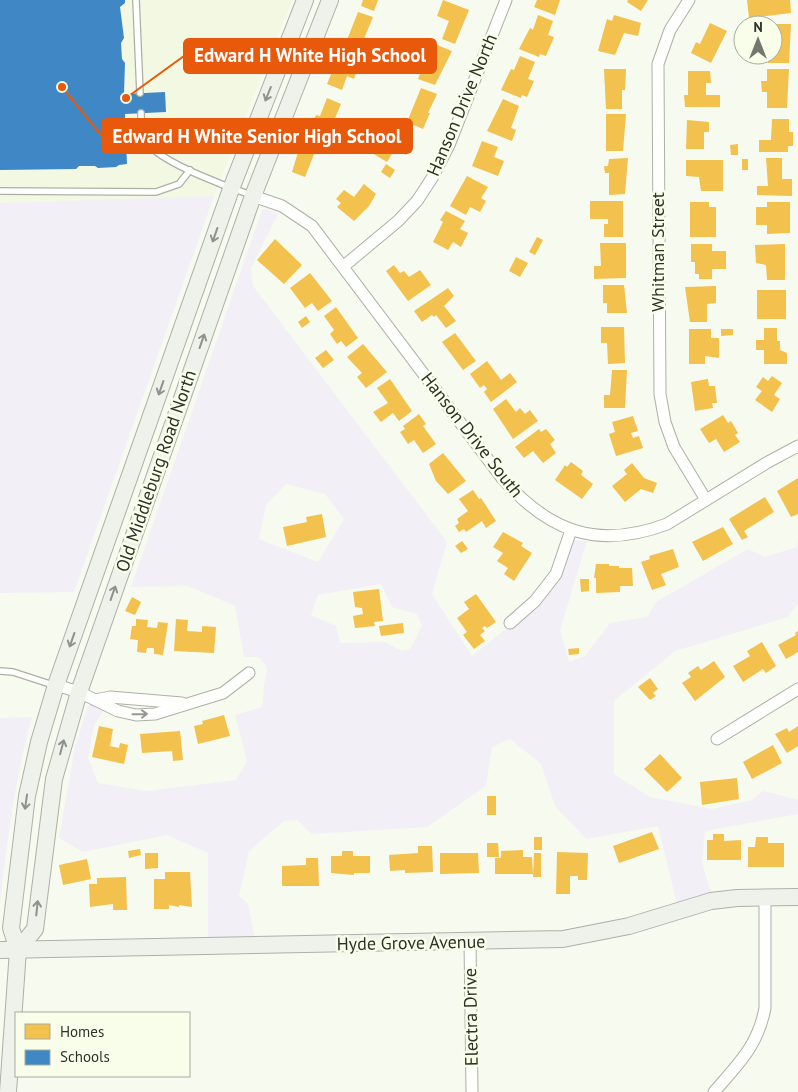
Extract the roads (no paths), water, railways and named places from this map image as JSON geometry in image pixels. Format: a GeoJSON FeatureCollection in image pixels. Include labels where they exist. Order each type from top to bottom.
{"type":"FeatureCollection","features":[{"type":"Feature","properties":{"kind":"main road","name":"Old Middleburg Road North"},"geometry":{"type":"LineString","coordinates":[[8,1092],[18,950],[10,928],[27,796],[35,754],[56,685],[231,189],[305,0]]}},
{"type":"Feature","properties":{"kind":"main road","name":"Old Middleburg Road North"},"geometry":{"type":"LineString","coordinates":[[18,950],[35,929],[54,779],[79,692],[253,196],[330,0]]}},
{"type":"Feature","properties":{"kind":"main road"},"geometry":{"type":"LineString","coordinates":[[143,438],[166,444]]}},
{"type":"Feature","properties":{"kind":"main road","name":"Hyde Grove Avenue"},"geometry":{"type":"LineString","coordinates":[[0,950],[526,941],[599,934],[711,901],[765,897],[798,897]]}},
{"type":"Feature","properties":{"kind":"street","name":"Hanson Drive North"},"geometry":{"type":"LineString","coordinates":[[344,266],[398,222],[417,201],[432,178],[449,145],[506,0]]}},
{"type":"Feature","properties":{"kind":"street","name":"Whitman Street"},"geometry":{"type":"LineString","coordinates":[[689,0],[670,30],[658,64],[658,370],[665,422],[674,448],[706,500]]}},
{"type":"Feature","properties":{"kind":"street","name":"Hanson Drive South"},"geometry":{"type":"LineString","coordinates":[[253,196],[282,206],[312,226],[512,489],[533,509],[571,530],[612,536],[651,530],[667,524],[798,446]]}},
{"type":"Feature","properties":{"kind":"street"},"geometry":{"type":"LineString","coordinates":[[510,623],[535,601],[556,574],[571,530]]}},
{"type":"Feature","properties":{"kind":"street"},"geometry":{"type":"LineString","coordinates":[[56,685],[79,692],[118,711],[136,715],[155,714],[222,692],[249,674]]}},
{"type":"Feature","properties":{"kind":"street"},"geometry":{"type":"LineString","coordinates":[[718,739],[798,689]]}},
{"type":"Feature","properties":{"kind":"street"},"geometry":{"type":"LineString","coordinates":[[95,700],[110,697],[188,703]]}},
{"type":"Feature","properties":{"kind":"street"},"geometry":{"type":"LineString","coordinates":[[714,1092],[752,1048],[762,1020],[765,1008],[765,897]]}},
{"type":"Feature","properties":{"kind":"street","name":"Electra Drive"},"geometry":{"type":"LineString","coordinates":[[470,941],[472,1092]]}},
{"type":"Feature","properties":{"kind":"lane"},"geometry":{"type":"LineString","coordinates":[[136,0],[140,93]]}},
{"type":"Feature","properties":{"kind":"lane"},"geometry":{"type":"LineString","coordinates":[[141,113],[142,131],[149,146],[190,170],[231,189],[253,196]]}},
{"type":"Feature","properties":{"kind":"lane"},"geometry":{"type":"LineString","coordinates":[[0,191],[156,192],[179,184],[190,170]]}},
{"type":"Feature","properties":{"kind":"lane"},"geometry":{"type":"LineString","coordinates":[[0,671],[13,672],[56,685]]}},
{"type":"Feature","properties":{"kind":"place","name":"Edward H White Senior High School"},"geometry":{"type":"Point","coordinates":[62,87]}},
{"type":"Feature","properties":{"kind":"place","name":"Edward H White High School"},"geometry":{"type":"Point","coordinates":[126,98]}}]}
